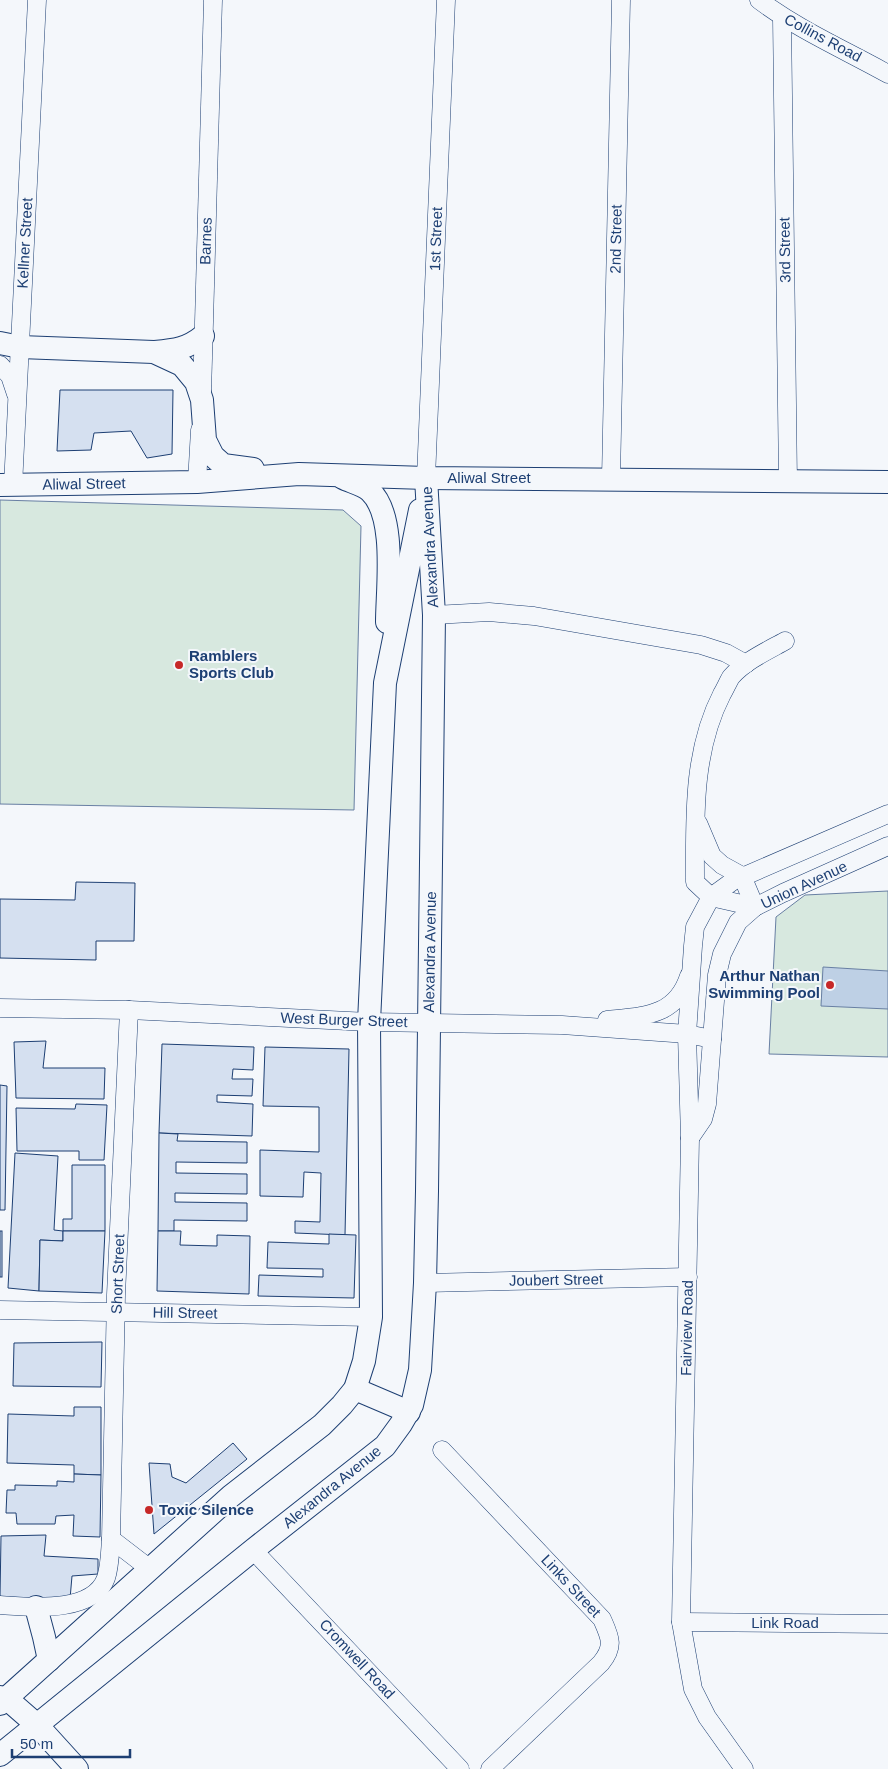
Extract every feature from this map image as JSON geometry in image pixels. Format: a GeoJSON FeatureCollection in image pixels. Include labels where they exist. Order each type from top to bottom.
{"type":"FeatureCollection","features":[{"type":"Feature","properties":{"kind":"main road"},"geometry":{"type":"LineString","coordinates":[[7,347],[154,352],[178,350],[192,344],[203,336]]}},
{"type":"Feature","properties":{"kind":"main road"},"geometry":{"type":"LineString","coordinates":[[154,352],[182,365],[196,382],[202,400],[205,440],[213,456],[223,465],[299,474]]}},
{"type":"Feature","properties":{"kind":"main road","name":"Aliwal Street"},"geometry":{"type":"LineString","coordinates":[[7,486],[197,482],[299,474],[426,478],[611,478],[888,482]]}},
{"type":"Feature","properties":{"kind":"main road"},"geometry":{"type":"LineString","coordinates":[[337,475],[370,491],[382,510],[387,524],[385,683]]}},
{"type":"Feature","properties":{"kind":"main road","name":"Alexandra Avenue"},"geometry":{"type":"LineString","coordinates":[[0,1755],[385,1446],[412,1405],[420,1370],[425,1283],[434,615],[426,478]]}},
{"type":"Feature","properties":{"kind":"main road","name":"Alexandra Avenue"},"geometry":{"type":"LineString","coordinates":[[2,1700],[231,1496],[322,1424],[342,1405],[355,1389],[364,1361],[371,1317],[369,1022],[385,683],[426,478]]}},
{"type":"Feature","properties":{"kind":"main road"},"geometry":{"type":"LineString","coordinates":[[355,1389],[408,1412]]}},
{"type":"Feature","properties":{"kind":"main road"},"geometry":{"type":"LineString","coordinates":[[36,1607],[48,1660]]}},
{"type":"Feature","properties":{"kind":"main road"},"geometry":{"type":"LineString","coordinates":[[2,1700],[37,1725],[77,1769]]}},
{"type":"Feature","properties":{"kind":"street","name":"Kellner Street"},"geometry":{"type":"LineString","coordinates":[[7,486],[18,399],[7,347],[37,0]]}},
{"type":"Feature","properties":{"kind":"street","name":"Barnes"},"geometry":{"type":"LineString","coordinates":[[197,482],[202,400],[213,0]]}},
{"type":"Feature","properties":{"kind":"street","name":"1st Street"},"geometry":{"type":"LineString","coordinates":[[426,478],[446,0]]}},
{"type":"Feature","properties":{"kind":"street","name":"2nd Street"},"geometry":{"type":"LineString","coordinates":[[611,478],[621,0]]}},
{"type":"Feature","properties":{"kind":"street","name":"Collins Road"},"geometry":{"type":"LineString","coordinates":[[759,0],[782,18],[888,74]]}},
{"type":"Feature","properties":{"kind":"street","name":"3rd Street"},"geometry":{"type":"LineString","coordinates":[[782,18],[788,482]]}},
{"type":"Feature","properties":{"kind":"street"},"geometry":{"type":"LineString","coordinates":[[0,365],[10,376],[18,399]]}},
{"type":"Feature","properties":{"kind":"street"},"geometry":{"type":"LineString","coordinates":[[434,615],[489,612],[534,616],[701,645],[726,653],[746,664]]}},
{"type":"Feature","properties":{"kind":"street"},"geometry":{"type":"LineString","coordinates":[[755,907],[711,897],[695,882],[695,816],[700,770],[707,730],[731,678],[746,664],[785,641]]}},
{"type":"Feature","properties":{"kind":"street","name":"Union Avenue"},"geometry":{"type":"LineString","coordinates":[[687,1034],[695,927],[711,897],[742,876],[864,826],[888,814]]}},
{"type":"Feature","properties":{"kind":"street"},"geometry":{"type":"LineString","coordinates":[[695,816],[712,856],[727,868],[742,876],[755,907]]}},
{"type":"Feature","properties":{"kind":"street","name":"Union Avenue"},"geometry":{"type":"LineString","coordinates":[[690,1138],[703,1119],[707,1104],[717,975],[722,954],[738,922],[755,907],[888,846]]}},
{"type":"Feature","properties":{"kind":"street"},"geometry":{"type":"LineString","coordinates":[[562,1025],[646,1016],[663,1010],[684,989],[692,965]]}},
{"type":"Feature","properties":{"kind":"street","name":"West Burger Street"},"geometry":{"type":"LineString","coordinates":[[0,1008],[129,1010],[369,1022],[562,1025],[687,1034],[712,1039]]}},
{"type":"Feature","properties":{"kind":"street","name":"Short Street"},"geometry":{"type":"LineString","coordinates":[[36,1607],[66,1605],[88,1598],[95,1593],[106,1578],[112,1539],[116,1312],[129,1010]]}},
{"type":"Feature","properties":{"kind":"street","name":"Fairview Road"},"geometry":{"type":"LineString","coordinates":[[687,1034],[690,1138],[681,1622],[693,1689],[707,1717],[744,1769]]}},
{"type":"Feature","properties":{"kind":"street","name":"Joubert Street"},"geometry":{"type":"LineString","coordinates":[[425,1283],[688,1277]]}},
{"type":"Feature","properties":{"kind":"street","name":"Hill Street"},"geometry":{"type":"LineString","coordinates":[[0,1310],[371,1317]]}},
{"type":"Feature","properties":{"kind":"street","name":"Links Street"},"geometry":{"type":"LineString","coordinates":[[442,1450],[602,1619],[610,1643],[609,1653],[602,1663],[490,1769]]}},
{"type":"Feature","properties":{"kind":"street"},"geometry":{"type":"LineString","coordinates":[[112,1539],[150,1569]]}},
{"type":"Feature","properties":{"kind":"street","name":"Cromwell Road"},"geometry":{"type":"LineString","coordinates":[[254,1550],[460,1769]]}},
{"type":"Feature","properties":{"kind":"street"},"geometry":{"type":"LineString","coordinates":[[0,1605],[36,1607]]}},
{"type":"Feature","properties":{"kind":"street","name":"Link Road"},"geometry":{"type":"LineString","coordinates":[[681,1622],[888,1624]]}},
{"type":"Feature","properties":{"kind":"shaded area","name":"Ramblers Sports Club"},"geometry":{"type":"Polygon","coordinates":[[[0,500],[343,510],[361,526],[354,810],[0,804],[0,500]]]}},
{"type":"Feature","properties":{"kind":"shaded area","name":"Arthur Nathan Swimming Pool"},"geometry":{"type":"Polygon","coordinates":[[[888,891],[888,1057],[769,1054],[776,917],[805,895],[888,891]]]}},
{"type":"Feature","properties":{"kind":"water"},"geometry":{"type":"Polygon","coordinates":[[[823,967],[888,971],[888,1009],[821,1006],[823,967]]]}},
{"type":"Feature","properties":{"kind":"building"},"geometry":{"type":"Polygon","coordinates":[[[60,390],[173,390],[172,454],[147,458],[131,431],[94,433],[91,450],[57,451],[60,390]]]}},
{"type":"Feature","properties":{"kind":"building"},"geometry":{"type":"Polygon","coordinates":[[[76,882],[135,883],[134,941],[96,941],[96,960],[0,958],[0,899],[75,900],[76,882]]]}},
{"type":"Feature","properties":{"kind":"building"},"geometry":{"type":"Polygon","coordinates":[[[46,1041],[43,1068],[105,1068],[104,1099],[16,1098],[14,1042],[46,1041]]]}},
{"type":"Feature","properties":{"kind":"building"},"geometry":{"type":"Polygon","coordinates":[[[162,1044],[254,1047],[253,1070],[233,1069],[232,1079],[253,1079],[252,1096],[217,1095],[217,1102],[253,1104],[252,1136],[159,1133],[162,1044]]]}},
{"type":"Feature","properties":{"kind":"building"},"geometry":{"type":"Polygon","coordinates":[[[265,1047],[349,1049],[345,1235],[295,1233],[295,1221],[320,1222],[321,1173],[304,1172],[303,1197],[260,1196],[260,1150],[319,1152],[319,1107],[263,1106],[265,1047]]]}},
{"type":"Feature","properties":{"kind":"building"},"geometry":{"type":"Polygon","coordinates":[[[0,1085],[7,1086],[5,1210],[0,1210],[0,1085]]]}},
{"type":"Feature","properties":{"kind":"building"},"geometry":{"type":"Polygon","coordinates":[[[76,1104],[107,1105],[104,1160],[79,1160],[79,1151],[17,1151],[16,1108],[75,1109],[76,1104]]]}},
{"type":"Feature","properties":{"kind":"building"},"geometry":{"type":"Polygon","coordinates":[[[159,1133],[178,1134],[177,1141],[247,1142],[247,1163],[176,1162],[176,1173],[247,1174],[247,1194],[175,1193],[175,1202],[247,1203],[247,1221],[174,1220],[174,1231],[158,1231],[159,1133]]]}},
{"type":"Feature","properties":{"kind":"building"},"geometry":{"type":"Polygon","coordinates":[[[15,1153],[58,1156],[54,1230],[63,1231],[63,1241],[40,1240],[39,1291],[8,1288],[15,1153]]]}},
{"type":"Feature","properties":{"kind":"building"},"geometry":{"type":"Polygon","coordinates":[[[72,1165],[105,1165],[105,1231],[63,1231],[63,1219],[72,1219],[72,1165]]]}},
{"type":"Feature","properties":{"kind":"building"},"geometry":{"type":"Polygon","coordinates":[[[0,1231],[2,1231],[2,1277],[0,1277],[0,1231]]]}},
{"type":"Feature","properties":{"kind":"building"},"geometry":{"type":"Polygon","coordinates":[[[63,1231],[105,1231],[102,1293],[39,1291],[40,1240],[63,1241],[63,1231]]]}},
{"type":"Feature","properties":{"kind":"building"},"geometry":{"type":"Polygon","coordinates":[[[158,1231],[181,1231],[180,1245],[217,1246],[217,1235],[250,1236],[249,1294],[157,1291],[158,1231]]]}},
{"type":"Feature","properties":{"kind":"building"},"geometry":{"type":"Polygon","coordinates":[[[329,1234],[356,1235],[354,1298],[258,1296],[259,1275],[323,1277],[323,1269],[267,1268],[268,1242],[329,1244],[329,1234]]]}},
{"type":"Feature","properties":{"kind":"building"},"geometry":{"type":"Polygon","coordinates":[[[102,1342],[101,1387],[13,1386],[14,1343],[102,1342]]]}},
{"type":"Feature","properties":{"kind":"building"},"geometry":{"type":"Polygon","coordinates":[[[74,1407],[101,1407],[101,1475],[74,1474],[74,1465],[7,1463],[8,1414],[74,1416],[74,1407]]]}},
{"type":"Feature","properties":{"kind":"building"},"geometry":{"type":"Polygon","coordinates":[[[233,1443],[247,1459],[154,1534],[149,1463],[170,1464],[172,1477],[186,1483],[233,1443]]]}},
{"type":"Feature","properties":{"kind":"building"},"geometry":{"type":"Polygon","coordinates":[[[74,1474],[101,1475],[100,1537],[73,1536],[74,1515],[56,1516],[55,1524],[17,1524],[16,1513],[6,1513],[7,1490],[15,1490],[15,1485],[57,1486],[57,1481],[74,1482],[74,1474]]]}},
{"type":"Feature","properties":{"kind":"building"},"geometry":{"type":"Polygon","coordinates":[[[46,1535],[44,1556],[98,1559],[98,1574],[72,1576],[70,1599],[0,1597],[1,1536],[46,1535]]]}},
{"type":"Feature","properties":{"kind":"place","name":"Ramblers Sports Club"},"geometry":{"type":"Point","coordinates":[179,665]}},
{"type":"Feature","properties":{"kind":"place","name":"Arthur Nathan Swimming Pool"},"geometry":{"type":"Point","coordinates":[830,985]}},
{"type":"Feature","properties":{"kind":"place","name":"Toxic Silence"},"geometry":{"type":"Point","coordinates":[149,1510]}}]}
